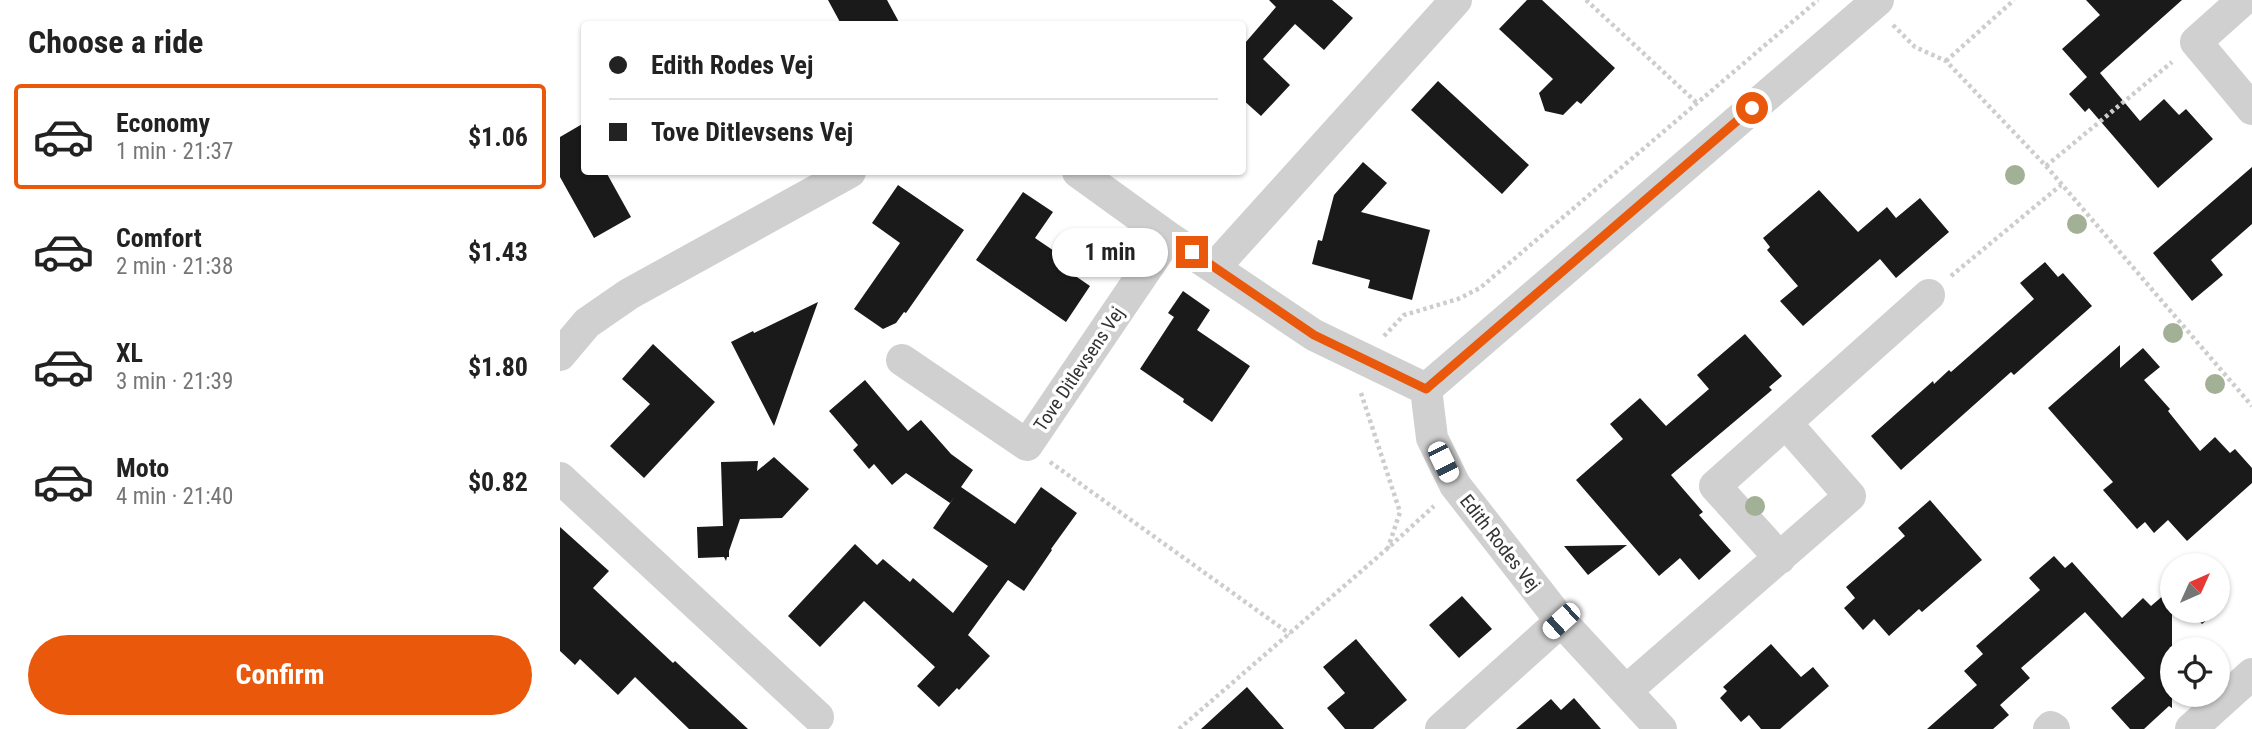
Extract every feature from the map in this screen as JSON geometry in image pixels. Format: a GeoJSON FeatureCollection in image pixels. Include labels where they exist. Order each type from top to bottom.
{"type":"FeatureCollection","features":[{"type":"Feature","properties":{"kind":"street"},"geometry":{"type":"LineString","coordinates":[[1215,267],[1456,0]]}},
{"type":"Feature","properties":{"kind":"street"},"geometry":{"type":"LineString","coordinates":[[2243,0],[2196,42],[2252,109]]}},
{"type":"Feature","properties":{"kind":"street"},"geometry":{"type":"LineString","coordinates":[[1082,175],[1168,237],[1314,335],[1426,389],[1885,12]]}},
{"type":"Feature","properties":{"kind":"street"},"geometry":{"type":"LineString","coordinates":[[560,355],[587,323],[629,294],[845,175]]}},
{"type":"Feature","properties":{"kind":"street","name":"Tove Ditlevsens Vej"},"geometry":{"type":"LineString","coordinates":[[902,360],[1027,445],[1168,237]]}},
{"type":"Feature","properties":{"kind":"street"},"geometry":{"type":"LineString","coordinates":[[1780,558],[1715,486],[1929,295]]}},
{"type":"Feature","properties":{"kind":"street","name":"Edith Rodes Vej"},"geometry":{"type":"LineString","coordinates":[[1426,389],[1432,438],[1455,485],[1561,621],[1661,729]]}},
{"type":"Feature","properties":{"kind":"street"},"geometry":{"type":"LineString","coordinates":[[1627,690],[1850,495],[1786,423]]}},
{"type":"Feature","properties":{"kind":"street"},"geometry":{"type":"LineString","coordinates":[[560,478],[818,717]]}},
{"type":"Feature","properties":{"kind":"street"},"geometry":{"type":"LineString","coordinates":[[1441,729],[1561,621]]}},
{"type":"Feature","properties":{"kind":"street"},"geometry":{"type":"LineString","coordinates":[[2191,729],[2252,674]]}},
{"type":"Feature","properties":{"kind":"path"},"geometry":{"type":"LineString","coordinates":[[1586,0],[1697,103]]}},
{"type":"Feature","properties":{"kind":"path"},"geometry":{"type":"LineString","coordinates":[[1946,61],[2014,0]]}},
{"type":"Feature","properties":{"kind":"path"},"geometry":{"type":"LineString","coordinates":[[1885,12],[1915,47],[1946,61],[2046,166],[2252,406]]}},
{"type":"Feature","properties":{"kind":"path"},"geometry":{"type":"LineString","coordinates":[[2046,166],[2196,42]]}},
{"type":"Feature","properties":{"kind":"path"},"geometry":{"type":"LineString","coordinates":[[1929,295],[2061,185]]}},
{"type":"Feature","properties":{"kind":"path"},"geometry":{"type":"LineString","coordinates":[[1027,445],[1290,635]]}},
{"type":"Feature","properties":{"kind":"path"},"geometry":{"type":"LineString","coordinates":[[1179,729],[1290,635],[1455,485]]}},
{"type":"Feature","properties":{"kind":"building"},"geometry":{"type":"Polygon","coordinates":[[[828,0],[887,0],[898,21],[839,21],[828,0]]]}},
{"type":"Feature","properties":{"kind":"building"},"geometry":{"type":"Polygon","coordinates":[[[1269,0],[1332,0],[1353,18],[1324,50],[1295,24],[1263,59],[1290,85],[1261,116],[1246,103],[1246,42],[1276,7],[1269,0]]]}},
{"type":"Feature","properties":{"kind":"building"},"geometry":{"type":"Polygon","coordinates":[[[1527,0],[1542,0],[1615,68],[1581,104],[1577,101],[1563,115],[1545,111],[1539,93],[1553,79],[1499,29],[1527,0]]]}},
{"type":"Feature","properties":{"kind":"building"},"geometry":{"type":"Polygon","coordinates":[[[2086,0],[2182,0],[2100,73],[2140,121],[2164,99],[2179,115],[2186,109],[2213,139],[2158,188],[2089,108],[2085,112],[2069,94],[2087,77],[2062,49],[2100,15],[2086,0]]]}},
{"type":"Feature","properties":{"kind":"building"},"geometry":{"type":"Polygon","coordinates":[[[1438,81],[1529,165],[1502,194],[1411,110],[1438,81]]]}},
{"type":"Feature","properties":{"kind":"building"},"geometry":{"type":"Polygon","coordinates":[[[581,125],[581,175],[608,175],[631,217],[594,238],[560,177],[560,137],[581,125]]]}},
{"type":"Feature","properties":{"kind":"building"},"geometry":{"type":"Polygon","coordinates":[[[1363,162],[1387,183],[1361,212],[1430,230],[1412,300],[1368,288],[1370,280],[1312,264],[1318,240],[1322,241],[1334,195],[1363,162]]]}},
{"type":"Feature","properties":{"kind":"building"},"geometry":{"type":"Polygon","coordinates":[[[2252,167],[2252,224],[2211,260],[2223,275],[2192,301],[2153,253],[2252,167]]]}},
{"type":"Feature","properties":{"kind":"building"},"geometry":{"type":"Polygon","coordinates":[[[898,185],[964,230],[906,313],[904,312],[896,323],[883,329],[854,309],[900,243],[872,223],[898,185]]]}},
{"type":"Feature","properties":{"kind":"building"},"geometry":{"type":"Polygon","coordinates":[[[1819,190],[1858,232],[1887,207],[1896,218],[1920,198],[1949,232],[1896,278],[1880,259],[1803,326],[1780,301],[1798,286],[1767,250],[1770,247],[1763,238],[1819,190]]]}},
{"type":"Feature","properties":{"kind":"building"},"geometry":{"type":"Polygon","coordinates":[[[1023,192],[1053,212],[1035,238],[1063,257],[1058,264],[1090,286],[1066,322],[976,260],[1023,192]]]}},
{"type":"Feature","properties":{"kind":"building"},"geometry":{"type":"Polygon","coordinates":[[[2045,262],[2058,277],[2063,273],[2092,306],[2014,375],[2011,372],[1901,470],[1871,436],[1933,381],[1934,384],[1949,370],[1951,372],[2034,299],[2020,283],[2045,262]]]}},
{"type":"Feature","properties":{"kind":"building"},"geometry":{"type":"Polygon","coordinates":[[[1183,291],[1210,310],[1197,330],[1250,366],[1212,422],[1140,369],[1174,317],[1168,313],[1183,291]]]}},
{"type":"Feature","properties":{"kind":"building"},"geometry":{"type":"Polygon","coordinates":[[[818,302],[774,426],[731,342],[818,302]]]}},
{"type":"Feature","properties":{"kind":"building"},"geometry":{"type":"Polygon","coordinates":[[[1745,334],[1782,376],[1769,387],[1772,390],[1671,475],[1703,512],[1699,515],[1731,551],[1699,580],[1680,558],[1659,576],[1576,480],[1623,439],[1610,424],[1640,398],[1666,426],[1709,389],[1697,375],[1745,334]]]}},
{"type":"Feature","properties":{"kind":"building"},"geometry":{"type":"Polygon","coordinates":[[[653,344],[715,402],[644,478],[610,446],[650,404],[622,379],[653,344]]]}},
{"type":"Feature","properties":{"kind":"building"},"geometry":{"type":"Polygon","coordinates":[[[2120,345],[2120,368],[2143,348],[2160,367],[2144,380],[2170,409],[2168,411],[2200,451],[2215,437],[2230,453],[2235,449],[2252,468],[2252,483],[2187,541],[2168,520],[2154,533],[2145,522],[2137,529],[2103,490],[2113,482],[2048,408],[2120,345]]]}},
{"type":"Feature","properties":{"kind":"building"},"geometry":{"type":"Polygon","coordinates":[[[865,380],[908,431],[921,420],[951,454],[973,470],[961,487],[1015,524],[1041,487],[1077,513],[1024,591],[1008,580],[968,635],[990,656],[959,690],[957,688],[939,707],[917,686],[935,667],[864,601],[820,647],[788,616],[855,544],[877,565],[883,559],[910,582],[913,578],[953,613],[988,566],[933,528],[955,496],[950,503],[906,473],[892,485],[874,464],[869,469],[853,450],[858,445],[829,411],[865,380]]]}},
{"type":"Feature","properties":{"kind":"building"},"geometry":{"type":"Polygon","coordinates":[[[774,457],[809,489],[782,518],[740,519],[726,561],[724,557],[698,558],[697,527],[723,526],[721,462],[758,461],[757,471],[774,457]]]}},
{"type":"Feature","properties":{"kind":"building"},"geometry":{"type":"Polygon","coordinates":[[[1930,500],[1982,560],[1922,612],[1919,609],[1889,636],[1874,619],[1863,630],[1844,608],[1855,598],[1846,587],[1905,536],[1898,528],[1930,500]]]}},
{"type":"Feature","properties":{"kind":"building"},"geometry":{"type":"Polygon","coordinates":[[[560,527],[609,571],[593,588],[748,729],[689,729],[635,677],[618,695],[580,659],[575,665],[560,651],[560,527]]]}},
{"type":"Feature","properties":{"kind":"building"},"geometry":{"type":"Polygon","coordinates":[[[1627,545],[1588,575],[1564,546],[1627,545]]]}},
{"type":"Feature","properties":{"kind":"building"},"geometry":{"type":"Polygon","coordinates":[[[2054,556],[2065,568],[2072,562],[2122,618],[2143,598],[2151,606],[2160,598],[2160,623],[2172,623],[2172,637],[2160,637],[2160,707],[2168,707],[2144,729],[2130,729],[2111,708],[2145,678],[2085,612],[2021,668],[2030,678],[2000,705],[2009,715],[1993,729],[1927,729],[1977,685],[1964,671],[1983,654],[1976,646],[2040,590],[2029,578],[2054,556]]]}},
{"type":"Feature","properties":{"kind":"building"},"geometry":{"type":"Polygon","coordinates":[[[1462,596],[1492,629],[1459,658],[1429,625],[1462,596]]]}},
{"type":"Feature","properties":{"kind":"building"},"geometry":{"type":"Polygon","coordinates":[[[1356,639],[1407,700],[1373,729],[1345,729],[1327,708],[1345,693],[1323,667],[1356,639]]]}},
{"type":"Feature","properties":{"kind":"building"},"geometry":{"type":"Polygon","coordinates":[[[1771,644],[1801,677],[1813,667],[1829,686],[1780,729],[1761,729],[1749,715],[1741,722],[1720,698],[1727,691],[1723,687],[1771,644]]]}},
{"type":"Feature","properties":{"kind":"building"},"geometry":{"type":"Polygon","coordinates":[[[1247,687],[1284,729],[1201,729],[1247,687]]]}},
{"type":"Feature","properties":{"kind":"building"},"geometry":{"type":"Polygon","coordinates":[[[1574,698],[1601,729],[1516,729],[1551,699],[1561,710],[1574,698]]]}},
{"type":"Feature","properties":{"kind":"route"},"geometry":{"type":"LineString","coordinates":[[1192,252],[1314,335],[1426,389],[1752,108]]}}]}
